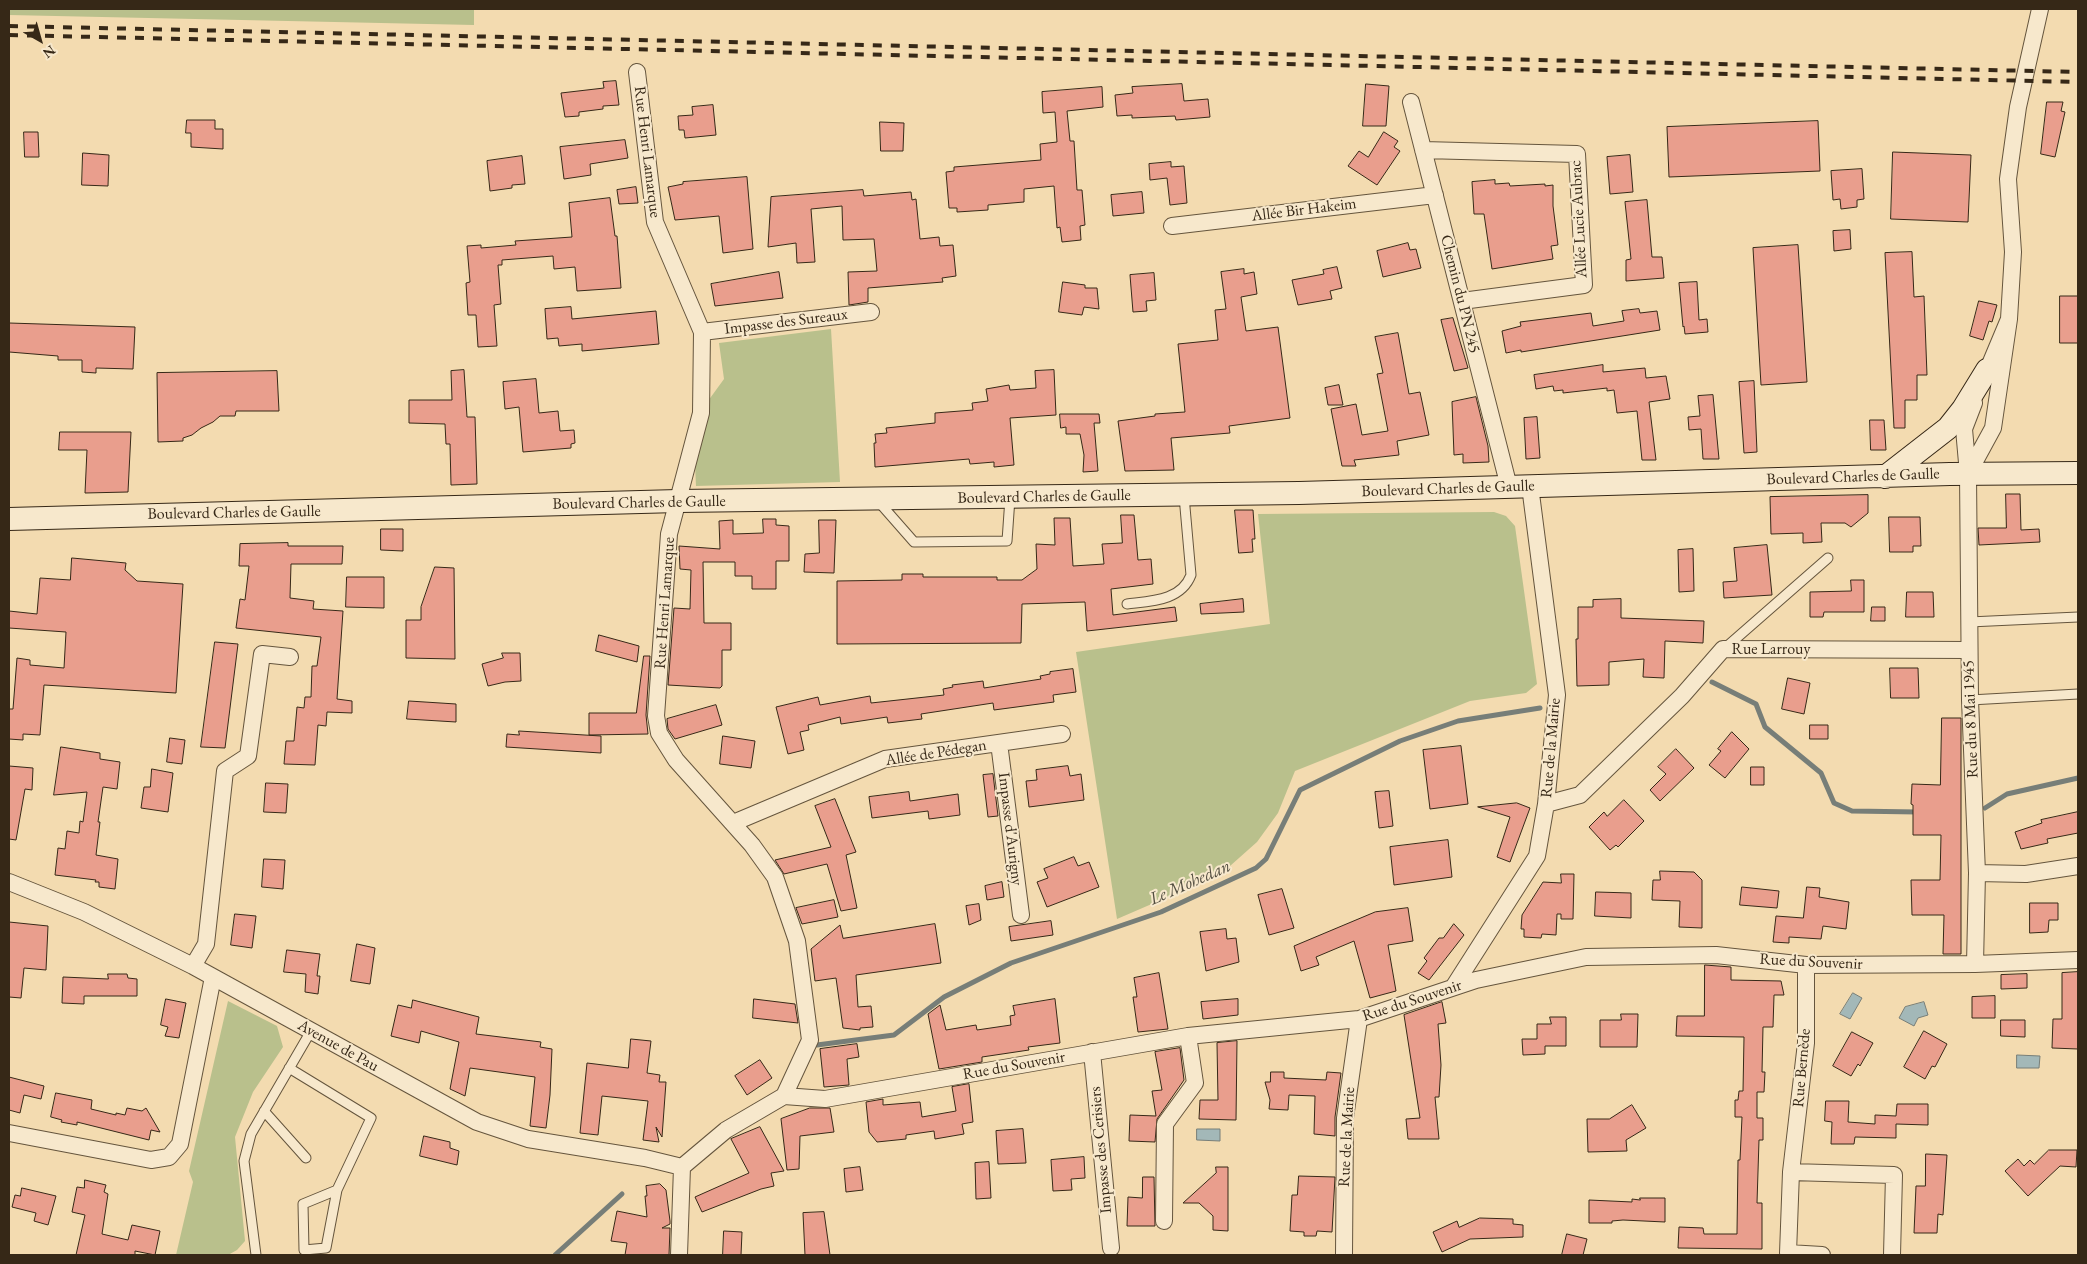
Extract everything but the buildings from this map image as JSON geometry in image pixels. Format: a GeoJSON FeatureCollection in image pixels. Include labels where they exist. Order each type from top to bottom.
{"type":"FeatureCollection","features":[{"type":"Feature","properties":{"kind":"main road"},"geometry":{"type":"LineString","coordinates":[[1885,477],[1948,428],[1963,409],[1987,370]]}},
{"type":"Feature","properties":{"kind":"main road","name":"Boulevard Charles de Gaulle"},"geometry":{"type":"LineString","coordinates":[[9,519],[678,501],[875,497],[1010,498],[1184,495],[1968,474],[2078,473]]}},
{"type":"Feature","properties":{"kind":"street"},"geometry":{"type":"LineString","coordinates":[[1968,474],[1993,428],[2009,319],[2013,252],[2008,179],[2018,107],[2040,9]]}},
{"type":"Feature","properties":{"kind":"street","name":"Rue Henri Lamarque"},"geometry":{"type":"LineString","coordinates":[[637,72],[655,222],[702,332],[701,413],[668,534],[656,716],[659,733],[676,760],[752,844],[775,877],[797,941],[810,1040],[784,1096]]}},
{"type":"Feature","properties":{"kind":"street","name":"Chemin du PN 245"},"geometry":{"type":"LineString","coordinates":[[1412,102],[1462,301],[1519,486]]}},
{"type":"Feature","properties":{"kind":"street","name":"Allée Lucie Aubrac"},"geometry":{"type":"LineString","coordinates":[[1423,150],[1577,154],[1584,285],[1462,301]]}},
{"type":"Feature","properties":{"kind":"street","name":"Allée Bir Hakeim"},"geometry":{"type":"LineString","coordinates":[[1172,226],[1435,195]]}},
{"type":"Feature","properties":{"kind":"street","name":"Impasse des Sureaux"},"geometry":{"type":"LineString","coordinates":[[702,332],[870,312]]}},
{"type":"Feature","properties":{"kind":"street","name":"Rue du 8 Mai 1945"},"geometry":{"type":"LineString","coordinates":[[1975,964],[1977,873],[1970,700],[1968,474],[1964,429],[2009,319]]}},
{"type":"Feature","properties":{"kind":"street","name":"Rue de la Mairie"},"geometry":{"type":"LineString","coordinates":[[1454,986],[1537,856],[1546,804],[1557,694],[1519,486]]}},
{"type":"Feature","properties":{"kind":"street","name":"Rue Larrouy"},"geometry":{"type":"LineString","coordinates":[[1546,804],[1580,795],[1682,696],[1723,649],[1969,650]]}},
{"type":"Feature","properties":{"kind":"street"},"geometry":{"type":"LineString","coordinates":[[192,966],[206,944],[225,771],[248,756],[262,654],[290,657]]}},
{"type":"Feature","properties":{"kind":"street","name":"Allée de Pédegan"},"geometry":{"type":"LineString","coordinates":[[733,822],[885,759],[1062,734]]}},
{"type":"Feature","properties":{"kind":"street","name":"Impasse d'Aurigny"},"geometry":{"type":"LineString","coordinates":[[999,743],[1022,915]]}},
{"type":"Feature","properties":{"kind":"street"},"geometry":{"type":"LineString","coordinates":[[1977,873],[2026,874],[2078,866]]}},
{"type":"Feature","properties":{"kind":"street","name":"Avenue de Pau"},"geometry":{"type":"LineString","coordinates":[[9,882],[84,912],[192,966],[477,1122],[528,1139],[645,1158],[682,1167]]}},
{"type":"Feature","properties":{"kind":"street","name":"Rue du Souvenir"},"geometry":{"type":"LineString","coordinates":[[784,1096],[825,1099],[1188,1036],[1359,1020],[1454,986],[1586,957],[1716,955],[1806,965],[1975,964],[2078,960]]}},
{"type":"Feature","properties":{"kind":"street","name":"Rue Bernède"},"geometry":{"type":"LineString","coordinates":[[1806,965],[1806,1043],[1791,1172],[1788,1254],[1822,1255]]}},
{"type":"Feature","properties":{"kind":"street"},"geometry":{"type":"LineString","coordinates":[[9,1133],[151,1160],[169,1157],[180,1144],[213,977]]}},
{"type":"Feature","properties":{"kind":"street","name":"Rue de la Mairie"},"geometry":{"type":"LineString","coordinates":[[1344,1255],[1345,1118],[1359,1020]]}},
{"type":"Feature","properties":{"kind":"street"},"geometry":{"type":"LineString","coordinates":[[1164,1221],[1165,1124],[1195,1083],[1188,1036]]}},
{"type":"Feature","properties":{"kind":"street","name":"Impasse des Cerisiers"},"geometry":{"type":"LineString","coordinates":[[1092,1052],[1111,1248]]}},
{"type":"Feature","properties":{"kind":"street"},"geometry":{"type":"LineString","coordinates":[[679,1255],[682,1167],[726,1130],[784,1096]]}},
{"type":"Feature","properties":{"kind":"street"},"geometry":{"type":"LineString","coordinates":[[1791,1172],[1894,1175],[1892,1255]]}},
{"type":"Feature","properties":{"kind":"lane"},"geometry":{"type":"LineString","coordinates":[[1127,604],[1158,600],[1176,594],[1187,584],[1190,575],[1184,495]]}},
{"type":"Feature","properties":{"kind":"lane"},"geometry":{"type":"LineString","coordinates":[[875,497],[914,542],[1007,541],[1010,498]]}},
{"type":"Feature","properties":{"kind":"lane"},"geometry":{"type":"LineString","coordinates":[[1723,649],[1828,558]]}},
{"type":"Feature","properties":{"kind":"lane"},"geometry":{"type":"LineString","coordinates":[[1969,622],[2078,617]]}},
{"type":"Feature","properties":{"kind":"lane"},"geometry":{"type":"LineString","coordinates":[[1970,700],[2078,694]]}},
{"type":"Feature","properties":{"kind":"lane"},"geometry":{"type":"LineString","coordinates":[[256,1255],[244,1161],[251,1134],[311,1031]]}},
{"type":"Feature","properties":{"kind":"lane"},"geometry":{"type":"LineString","coordinates":[[289,1068],[371,1118],[337,1190],[326,1248],[304,1250],[303,1204],[337,1190]]}},
{"type":"Feature","properties":{"kind":"lane"},"geometry":{"type":"LineString","coordinates":[[264,1111],[306,1158]]}},
{"type":"Feature","properties":{"kind":"green space"},"geometry":{"type":"Polygon","coordinates":[[[9,9],[474,9],[474,25],[9,15],[9,9]]]}},
{"type":"Feature","properties":{"kind":"green space"},"geometry":{"type":"Polygon","coordinates":[[[831,329],[840,482],[696,486],[695,464],[708,401],[724,379],[719,343],[831,329]]]}},
{"type":"Feature","properties":{"kind":"green space"},"geometry":{"type":"Polygon","coordinates":[[[1494,512],[1506,516],[1515,526],[1537,684],[1526,693],[1470,701],[1295,771],[1278,813],[1257,842],[1221,874],[1117,919],[1076,652],[1270,624],[1258,514],[1494,512]]]}},
{"type":"Feature","properties":{"kind":"green space"},"geometry":{"type":"Polygon","coordinates":[[[228,1001],[277,1026],[283,1047],[253,1092],[235,1137],[245,1241],[237,1250],[228,1255],[176,1255],[193,1182],[189,1171],[228,1001]]]}},
{"type":"Feature","properties":{"kind":"shaded area"},"geometry":{"type":"Polygon","coordinates":[[[1853,993],[1862,998],[1850,1019],[1840,1014],[1853,993]]]}},
{"type":"Feature","properties":{"kind":"shaded area"},"geometry":{"type":"Polygon","coordinates":[[[1924,1002],[1928,1015],[1918,1018],[1914,1026],[1899,1018],[1905,1007],[1924,1002]]]}},
{"type":"Feature","properties":{"kind":"shaded area"},"geometry":{"type":"Polygon","coordinates":[[[2017,1055],[2040,1056],[2039,1068],[2017,1068],[2017,1055]]]}},
{"type":"Feature","properties":{"kind":"shaded area"},"geometry":{"type":"Polygon","coordinates":[[[1197,1129],[1220,1129],[1220,1141],[1197,1140],[1197,1129]]]}},
{"type":"Feature","properties":{"kind":"waterway","name":"Le Mohedan"},"geometry":{"type":"LineString","coordinates":[[1712,682],[1756,704],[1765,727],[1821,773],[1834,803],[1852,811],[1918,812]]}},
{"type":"Feature","properties":{"kind":"waterway","name":"Le Mohedan"},"geometry":{"type":"LineString","coordinates":[[817,1045],[894,1035],[944,997],[1011,963],[1161,912],[1256,868],[1266,859],[1300,790],[1400,741],[1458,721],[1540,708]]}},
{"type":"Feature","properties":{"kind":"waterway","name":"Le Mohedan"},"geometry":{"type":"LineString","coordinates":[[1985,808],[2007,794],[2078,778]]}},
{"type":"Feature","properties":{"kind":"waterway","name":"Le Mohedan"},"geometry":{"type":"LineString","coordinates":[[555,1255],[622,1194]]}},
{"type":"Feature","properties":{"kind":"railway"},"geometry":{"type":"LineString","coordinates":[[9,26],[2078,72]]}},
{"type":"Feature","properties":{"kind":"railway"},"geometry":{"type":"LineString","coordinates":[[9,35],[2078,82]]}}]}
